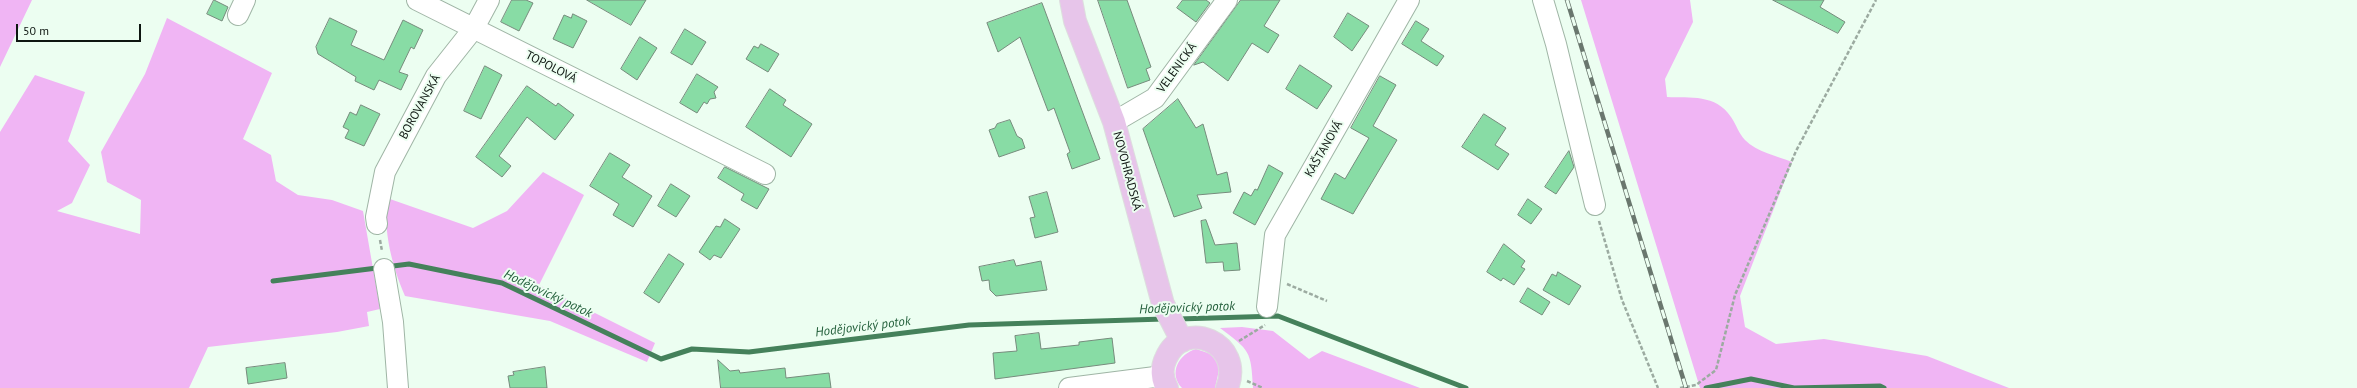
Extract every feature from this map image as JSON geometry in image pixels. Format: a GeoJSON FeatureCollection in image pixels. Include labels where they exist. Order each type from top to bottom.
{"type":"FeatureCollection","features":[{"type":"Feature","properties":{"kind":"main road","name":"NOVOHRADSKÁ"},"geometry":{"type":"LineString","coordinates":[[1071,0],[1075,21],[1114,122],[1163,304],[1178,333]]}},
{"type":"Feature","properties":{"kind":"main road"},"geometry":{"type":"LineString","coordinates":[[1165,382],[1167,355],[1178,333],[1201,338],[1219,345],[1225,352],[1232,370],[1235,384]]}},
{"type":"Feature","properties":{"kind":"street","name":"TOPOLOVÁ"},"geometry":{"type":"LineString","coordinates":[[417,0],[765,174]]}},
{"type":"Feature","properties":{"kind":"street","name":"BOROVANSKÁ"},"geometry":{"type":"LineString","coordinates":[[377,224],[376,217],[385,172],[436,76],[474,28],[489,0]]}},
{"type":"Feature","properties":{"kind":"street","name":"VELENICKÁ"},"geometry":{"type":"LineString","coordinates":[[1114,122],[1155,98],[1227,0]]}},
{"type":"Feature","properties":{"kind":"street","name":"KAŠTANOVÁ"},"geometry":{"type":"LineString","coordinates":[[1268,315],[1275,235],[1409,0]]}},
{"type":"Feature","properties":{"kind":"street"},"geometry":{"type":"LineString","coordinates":[[1543,0],[1556,44],[1595,205]]}},
{"type":"Feature","properties":{"kind":"street"},"geometry":{"type":"LineString","coordinates":[[384,269],[393,322],[398,388]]}},
{"type":"Feature","properties":{"kind":"street"},"geometry":{"type":"LineString","coordinates":[[1069,388],[1165,382]]}},
{"type":"Feature","properties":{"kind":"path"},"geometry":{"type":"LineString","coordinates":[[1680,388],[1696,385],[1716,370],[1735,295],[1796,151],[1876,0]]}},
{"type":"Feature","properties":{"kind":"path"},"geometry":{"type":"LineString","coordinates":[[1595,205],[1622,300],[1658,388]]}},
{"type":"Feature","properties":{"kind":"path"},"geometry":{"type":"LineString","coordinates":[[1271,277],[1327,301]]}},
{"type":"Feature","properties":{"kind":"path"},"geometry":{"type":"LineString","coordinates":[[1237,342],[1268,315]]}},
{"type":"Feature","properties":{"kind":"path"},"geometry":{"type":"LineString","coordinates":[[1235,384],[1263,388]]}},
{"type":"Feature","properties":{"kind":"shaded area"},"geometry":{"type":"Polygon","coordinates":[[[0,0],[32,0],[0,67],[0,0]]]}},
{"type":"Feature","properties":{"kind":"shaded area"},"geometry":{"type":"Polygon","coordinates":[[[1581,0],[1690,0],[1693,22],[1665,79],[1667,97],[1702,99],[1718,104],[1731,117],[1745,140],[1755,148],[1792,162],[1740,296],[1745,327],[1776,344],[1824,339],[1927,356],[2009,388],[1700,388],[1581,0]]]}},
{"type":"Feature","properties":{"kind":"shaded area"},"geometry":{"type":"Polygon","coordinates":[[[167,18],[272,73],[243,139],[271,155],[276,181],[298,195],[332,200],[363,211],[380,309],[367,312],[369,326],[337,332],[208,347],[189,388],[0,388],[0,132],[35,75],[85,92],[68,141],[90,165],[72,203],[57,211],[140,234],[141,200],[107,182],[101,152],[145,74],[167,18]]]}},
{"type":"Feature","properties":{"kind":"shaded area"},"geometry":{"type":"Polygon","coordinates":[[[543,172],[584,195],[539,285],[655,343],[647,362],[550,321],[405,296],[396,273],[390,248],[386,223],[387,198],[473,228],[507,211],[543,172]]]}},
{"type":"Feature","properties":{"kind":"shaded area"},"geometry":{"type":"Polygon","coordinates":[[[1242,327],[1273,331],[1309,359],[1322,351],[1420,388],[1253,388],[1250,358],[1247,352],[1238,342],[1220,328],[1242,327]]]}},
{"type":"Feature","properties":{"kind":"shaded area"},"geometry":{"type":"Polygon","coordinates":[[[1196,349],[1211,354],[1220,366],[1215,388],[1182,388],[1178,382],[1176,376],[1177,365],[1185,355],[1196,349]]]}},
{"type":"Feature","properties":{"kind":"building"},"geometry":{"type":"Polygon","coordinates":[[[214,0],[228,7],[222,21],[207,14],[214,0]]]}},
{"type":"Feature","properties":{"kind":"building"},"geometry":{"type":"Polygon","coordinates":[[[512,0],[526,0],[533,3],[519,31],[501,22],[512,0]]]}},
{"type":"Feature","properties":{"kind":"building"},"geometry":{"type":"Polygon","coordinates":[[[587,0],[646,0],[631,25],[587,0]]]}},
{"type":"Feature","properties":{"kind":"building"},"geometry":{"type":"Polygon","coordinates":[[[1098,0],[1127,0],[1151,67],[1146,69],[1150,80],[1128,88],[1098,0]]]}},
{"type":"Feature","properties":{"kind":"building"},"geometry":{"type":"Polygon","coordinates":[[[1183,0],[1206,0],[1210,3],[1196,22],[1177,8],[1183,0]]]}},
{"type":"Feature","properties":{"kind":"building"},"geometry":{"type":"Polygon","coordinates":[[[1241,0],[1280,0],[1264,26],[1279,35],[1268,53],[1252,43],[1228,81],[1203,62],[1194,65],[1241,0]]]}},
{"type":"Feature","properties":{"kind":"building"},"geometry":{"type":"Polygon","coordinates":[[[1773,0],[1824,0],[1820,7],[1845,22],[1838,33],[1773,0]]]}},
{"type":"Feature","properties":{"kind":"building"},"geometry":{"type":"Polygon","coordinates":[[[1042,3],[1100,159],[1072,169],[1067,154],[1070,152],[1054,108],[1048,111],[1020,37],[998,52],[987,23],[1042,3]]]}},
{"type":"Feature","properties":{"kind":"building"},"geometry":{"type":"Polygon","coordinates":[[[1348,13],[1369,26],[1352,51],[1334,37],[1348,13]]]}},
{"type":"Feature","properties":{"kind":"building"},"geometry":{"type":"Polygon","coordinates":[[[573,14],[587,21],[573,48],[553,39],[564,15],[571,18],[573,14]]]}},
{"type":"Feature","properties":{"kind":"building"},"geometry":{"type":"Polygon","coordinates":[[[330,18],[357,31],[351,45],[384,60],[403,20],[423,30],[414,49],[411,47],[399,72],[408,75],[401,90],[379,80],[374,90],[355,81],[356,77],[318,54],[316,47],[330,18]]]}},
{"type":"Feature","properties":{"kind":"building"},"geometry":{"type":"Polygon","coordinates":[[[1416,21],[1429,29],[1421,41],[1444,56],[1437,66],[1402,44],[1416,21]]]}},
{"type":"Feature","properties":{"kind":"building"},"geometry":{"type":"Polygon","coordinates":[[[685,29],[706,42],[692,65],[671,53],[685,29]]]}},
{"type":"Feature","properties":{"kind":"building"},"geometry":{"type":"Polygon","coordinates":[[[640,37],[657,48],[637,80],[621,69],[640,37]]]}},
{"type":"Feature","properties":{"kind":"building"},"geometry":{"type":"Polygon","coordinates":[[[761,44],[779,54],[768,72],[746,59],[754,46],[758,48],[761,44]]]}},
{"type":"Feature","properties":{"kind":"building"},"geometry":{"type":"Polygon","coordinates":[[[1300,65],[1332,86],[1317,109],[1286,89],[1300,65]]]}},
{"type":"Feature","properties":{"kind":"building"},"geometry":{"type":"Polygon","coordinates":[[[485,66],[502,75],[481,119],[464,111],[485,66]]]}},
{"type":"Feature","properties":{"kind":"building"},"geometry":{"type":"Polygon","coordinates":[[[697,74],[718,87],[714,92],[716,98],[710,99],[707,104],[704,102],[697,113],[680,103],[697,74]]]}},
{"type":"Feature","properties":{"kind":"building"},"geometry":{"type":"Polygon","coordinates":[[[1380,76],[1396,85],[1373,126],[1397,140],[1353,214],[1321,199],[1335,173],[1345,179],[1369,138],[1351,128],[1380,76]]]}},
{"type":"Feature","properties":{"kind":"building"},"geometry":{"type":"Polygon","coordinates":[[[527,86],[556,106],[558,103],[574,115],[555,140],[527,117],[499,156],[511,166],[502,177],[476,157],[527,86]]]}},
{"type":"Feature","properties":{"kind":"building"},"geometry":{"type":"Polygon","coordinates":[[[770,89],[786,100],[783,105],[812,124],[791,157],[746,127],[770,89]]]}},
{"type":"Feature","properties":{"kind":"building"},"geometry":{"type":"Polygon","coordinates":[[[1178,99],[1196,128],[1203,124],[1217,175],[1227,172],[1231,192],[1197,195],[1202,208],[1174,217],[1143,129],[1178,99]]]}},
{"type":"Feature","properties":{"kind":"building"},"geometry":{"type":"Polygon","coordinates":[[[361,105],[380,114],[364,146],[345,138],[349,130],[343,127],[350,112],[356,115],[361,105]]]}},
{"type":"Feature","properties":{"kind":"building"},"geometry":{"type":"Polygon","coordinates":[[[1484,114],[1506,128],[1495,145],[1509,154],[1498,170],[1462,147],[1484,114]]]}},
{"type":"Feature","properties":{"kind":"building"},"geometry":{"type":"Polygon","coordinates":[[[1010,120],[1017,136],[1022,139],[1025,148],[999,157],[989,130],[995,128],[997,124],[1010,120]]]}},
{"type":"Feature","properties":{"kind":"building"},"geometry":{"type":"Polygon","coordinates":[[[1569,151],[1574,167],[1556,194],[1545,187],[1569,151]]]}},
{"type":"Feature","properties":{"kind":"building"},"geometry":{"type":"Polygon","coordinates":[[[610,153],[630,165],[622,177],[652,196],[633,227],[613,215],[619,204],[590,186],[610,153]]]}},
{"type":"Feature","properties":{"kind":"building"},"geometry":{"type":"Polygon","coordinates":[[[1269,165],[1283,173],[1255,225],[1233,213],[1244,192],[1251,196],[1255,189],[1257,190],[1269,165]]]}},
{"type":"Feature","properties":{"kind":"building"},"geometry":{"type":"Polygon","coordinates":[[[725,167],[769,189],[757,209],[741,200],[744,194],[718,178],[725,167]]]}},
{"type":"Feature","properties":{"kind":"building"},"geometry":{"type":"Polygon","coordinates":[[[671,184],[690,196],[676,217],[658,206],[671,184]]]}},
{"type":"Feature","properties":{"kind":"building"},"geometry":{"type":"Polygon","coordinates":[[[1047,192],[1058,232],[1035,238],[1030,218],[1035,217],[1029,197],[1047,192]]]}},
{"type":"Feature","properties":{"kind":"building"},"geometry":{"type":"Polygon","coordinates":[[[1528,199],[1542,209],[1531,224],[1518,215],[1528,199]]]}},
{"type":"Feature","properties":{"kind":"building"},"geometry":{"type":"Polygon","coordinates":[[[725,219],[740,229],[721,258],[714,255],[710,260],[699,252],[716,226],[720,227],[725,219]]]}},
{"type":"Feature","properties":{"kind":"building"},"geometry":{"type":"Polygon","coordinates":[[[1206,220],[1215,245],[1237,243],[1240,270],[1224,271],[1223,262],[1206,263],[1201,221],[1206,220]]]}},
{"type":"Feature","properties":{"kind":"building"},"geometry":{"type":"Polygon","coordinates":[[[1504,244],[1525,261],[1521,267],[1525,269],[1514,285],[1503,278],[1501,281],[1487,272],[1504,244]]]}},
{"type":"Feature","properties":{"kind":"building"},"geometry":{"type":"Polygon","coordinates":[[[669,254],[684,264],[659,303],[644,293],[669,254]]]}},
{"type":"Feature","properties":{"kind":"building"},"geometry":{"type":"Polygon","coordinates":[[[1014,260],[1016,266],[1041,261],[1047,290],[996,296],[990,290],[989,280],[982,281],[979,267],[1014,260]]]}},
{"type":"Feature","properties":{"kind":"building"},"geometry":{"type":"Polygon","coordinates":[[[1558,272],[1581,286],[1569,305],[1543,290],[1552,274],[1556,276],[1558,272]]]}},
{"type":"Feature","properties":{"kind":"building"},"geometry":{"type":"Polygon","coordinates":[[[1528,288],[1550,302],[1542,315],[1520,302],[1528,288]]]}},
{"type":"Feature","properties":{"kind":"building"},"geometry":{"type":"Polygon","coordinates":[[[1039,333],[1041,349],[1079,345],[1079,342],[1112,338],[1115,363],[995,379],[993,353],[1017,351],[1015,336],[1039,333]]]}},
{"type":"Feature","properties":{"kind":"building"},"geometry":{"type":"Polygon","coordinates":[[[718,360],[730,371],[739,370],[740,373],[785,368],[786,378],[829,373],[831,388],[721,388],[718,360]]]}},
{"type":"Feature","properties":{"kind":"building"},"geometry":{"type":"Polygon","coordinates":[[[285,363],[287,378],[248,384],[246,368],[285,363]]]}},
{"type":"Feature","properties":{"kind":"building"},"geometry":{"type":"Polygon","coordinates":[[[545,367],[547,388],[510,388],[508,376],[514,375],[513,372],[545,367]]]}},
{"type":"Feature","properties":{"kind":"waterway","name":"Hodějovický potok"},"geometry":{"type":"LineString","coordinates":[[273,281],[409,264],[502,283],[661,359],[692,349],[749,352],[969,325],[1164,319]]}},
{"type":"Feature","properties":{"kind":"waterway","name":"Hodějovický potok"},"geometry":{"type":"LineString","coordinates":[[1178,319],[1278,316],[1466,388]]}},
{"type":"Feature","properties":{"kind":"waterway","name":"Hodějovický potok"},"geometry":{"type":"LineString","coordinates":[[1706,388],[1751,379],[1794,388],[1880,386],[1884,388]]}},
{"type":"Feature","properties":{"kind":"railway"},"geometry":{"type":"LineString","coordinates":[[1567,0],[1686,388]]}}]}
